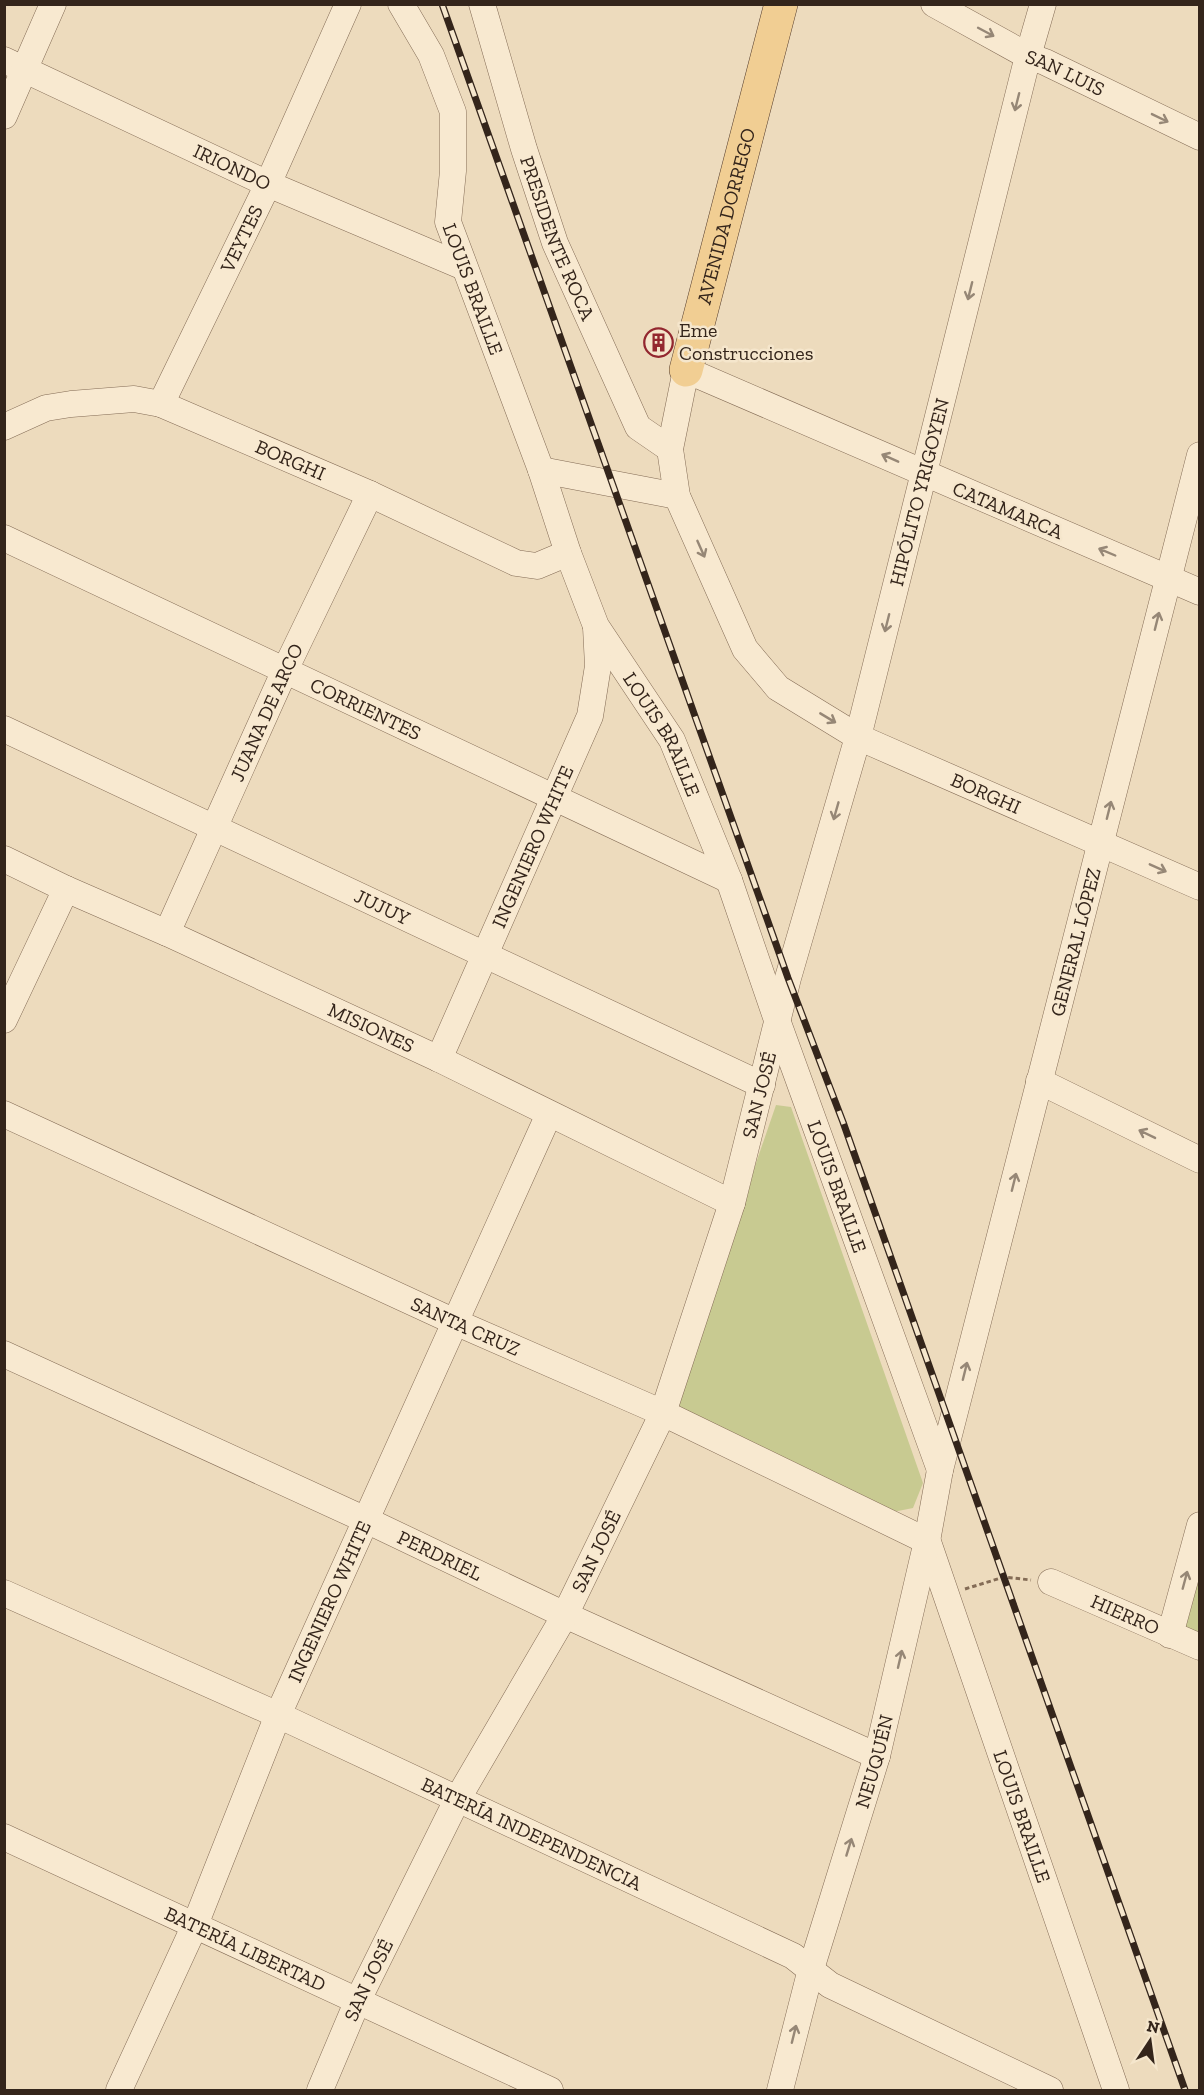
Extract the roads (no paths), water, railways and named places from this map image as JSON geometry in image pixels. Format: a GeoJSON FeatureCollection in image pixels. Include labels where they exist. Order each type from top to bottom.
{"type":"FeatureCollection","features":[{"type":"Feature","properties":{"kind":"main road","name":"AVENIDA DORREGO"},"geometry":{"type":"LineString","coordinates":[[686,370],[781,4]]}},
{"type":"Feature","properties":{"kind":"street"},"geometry":{"type":"LineString","coordinates":[[4,116],[15,65],[53,4]]}},
{"type":"Feature","properties":{"kind":"street","name":"VEYTES"},"geometry":{"type":"LineString","coordinates":[[161,404],[268,184],[348,4]]}},
{"type":"Feature","properties":{"kind":"street","name":"LOUIS BRAILLE"},"geometry":{"type":"LineString","coordinates":[[401,4],[432,55],[453,112],[453,171],[448,222],[541,470],[568,553],[596,626],[672,740],[729,880],[777,1020],[940,1470]]}},
{"type":"Feature","properties":{"kind":"street","name":"PRESIDENTE ROCA"},"geometry":{"type":"LineString","coordinates":[[482,4],[521,139],[555,243],[638,427],[670,449]]}},
{"type":"Feature","properties":{"kind":"street","name":"SAN LUIS"},"geometry":{"type":"LineString","coordinates":[[934,4],[1028,56],[1200,137]]}},
{"type":"Feature","properties":{"kind":"street","name":"HIPÓLITO YRIGOYEN"},"geometry":{"type":"LineString","coordinates":[[788,978],[858,737],[1028,56],[1043,4]]}},
{"type":"Feature","properties":{"kind":"street","name":"IRIONDO"},"geometry":{"type":"LineString","coordinates":[[15,65],[268,184],[464,267]]}},
{"type":"Feature","properties":{"kind":"street","name":"AVENIDA DORREGO"},"geometry":{"type":"LineString","coordinates":[[686,370],[670,449],[678,496],[745,650],[778,688]]}},
{"type":"Feature","properties":{"kind":"street","name":"CATAMARCA"},"geometry":{"type":"LineString","coordinates":[[686,370],[1200,592]]}},
{"type":"Feature","properties":{"kind":"street","name":"BORGHI"},"geometry":{"type":"LineString","coordinates":[[4,427],[46,408],[71,404],[134,399],[161,404],[370,494],[516,563],[537,566],[568,553]]}},
{"type":"Feature","properties":{"kind":"street","name":"GENERAL LÓPEZ"},"geometry":{"type":"LineString","coordinates":[[951,1428],[1200,455]]}},
{"type":"Feature","properties":{"kind":"street"},"geometry":{"type":"LineString","coordinates":[[541,470],[678,496]]}},
{"type":"Feature","properties":{"kind":"street","name":"JUANA DE ARCO"},"geometry":{"type":"LineString","coordinates":[[167,933],[285,670],[370,494]]}},
{"type":"Feature","properties":{"kind":"street","name":"CORRIENTES"},"geometry":{"type":"LineString","coordinates":[[4,538],[729,880]]}},
{"type":"Feature","properties":{"kind":"street","name":"INGENIERO WHITE"},"geometry":{"type":"LineString","coordinates":[[439,1059],[590,716],[598,666],[596,626]]}},
{"type":"Feature","properties":{"kind":"street","name":"BORGHI"},"geometry":{"type":"LineString","coordinates":[[778,688],[858,737],[1200,887]]}},
{"type":"Feature","properties":{"kind":"street","name":"JUJUY"},"geometry":{"type":"LineString","coordinates":[[4,729],[762,1085]]}},
{"type":"Feature","properties":{"kind":"street","name":"MISIONES"},"geometry":{"type":"LineString","coordinates":[[4,859],[66,890],[167,933],[439,1059],[732,1203]]}},
{"type":"Feature","properties":{"kind":"street"},"geometry":{"type":"LineString","coordinates":[[4,1020],[66,890]]}},
{"type":"Feature","properties":{"kind":"street","name":"SAN JOSÉ"},"geometry":{"type":"LineString","coordinates":[[320,2091],[358,2000],[457,1800],[565,1615],[663,1413],[732,1203],[788,978]]}},
{"type":"Feature","properties":{"kind":"street"},"geometry":{"type":"LineString","coordinates":[[1039,1081],[1200,1160]]}},
{"type":"Feature","properties":{"kind":"street","name":"SANTA CRUZ"},"geometry":{"type":"LineString","coordinates":[[4,1114],[455,1322],[663,1413],[927,1541]]}},
{"type":"Feature","properties":{"kind":"street","name":"INGENIERO WHITE"},"geometry":{"type":"LineString","coordinates":[[119,2091],[195,1925],[278,1715],[549,1114]]}},
{"type":"Feature","properties":{"kind":"street","name":"PERDRIEL"},"geometry":{"type":"LineString","coordinates":[[4,1354],[366,1520],[565,1615],[877,1756]]}},
{"type":"Feature","properties":{"kind":"street","name":"NEUQUÉN"},"geometry":{"type":"LineString","coordinates":[[780,2091],[811,1969],[877,1756],[951,1428]]}},
{"type":"Feature","properties":{"kind":"street"},"geometry":{"type":"LineString","coordinates":[[1170,1635],[1200,1525]]}},
{"type":"Feature","properties":{"kind":"street","name":"LOUIS BRAILLE"},"geometry":{"type":"LineString","coordinates":[[927,1541],[1116,2091]]}},
{"type":"Feature","properties":{"kind":"street","name":"HIERRO"},"geometry":{"type":"LineString","coordinates":[[1051,1582],[1200,1647]]}},
{"type":"Feature","properties":{"kind":"street","name":"BATERÍA INDEPENDENCIA"},"geometry":{"type":"LineString","coordinates":[[4,1593],[278,1715],[793,1956],[830,1985],[1050,2091]]}},
{"type":"Feature","properties":{"kind":"street","name":"BATERÍA LIBERTAD"},"geometry":{"type":"LineString","coordinates":[[4,1837],[550,2091]]}},
{"type":"Feature","properties":{"kind":"railway"},"geometry":{"type":"LineString","coordinates":[[442,4],[788,978],[843,1122],[1185,2090]]}},
{"type":"Feature","properties":{"kind":"place","name":"Eme Construcciones"},"geometry":{"type":"Point","coordinates":[658,342]}}]}
